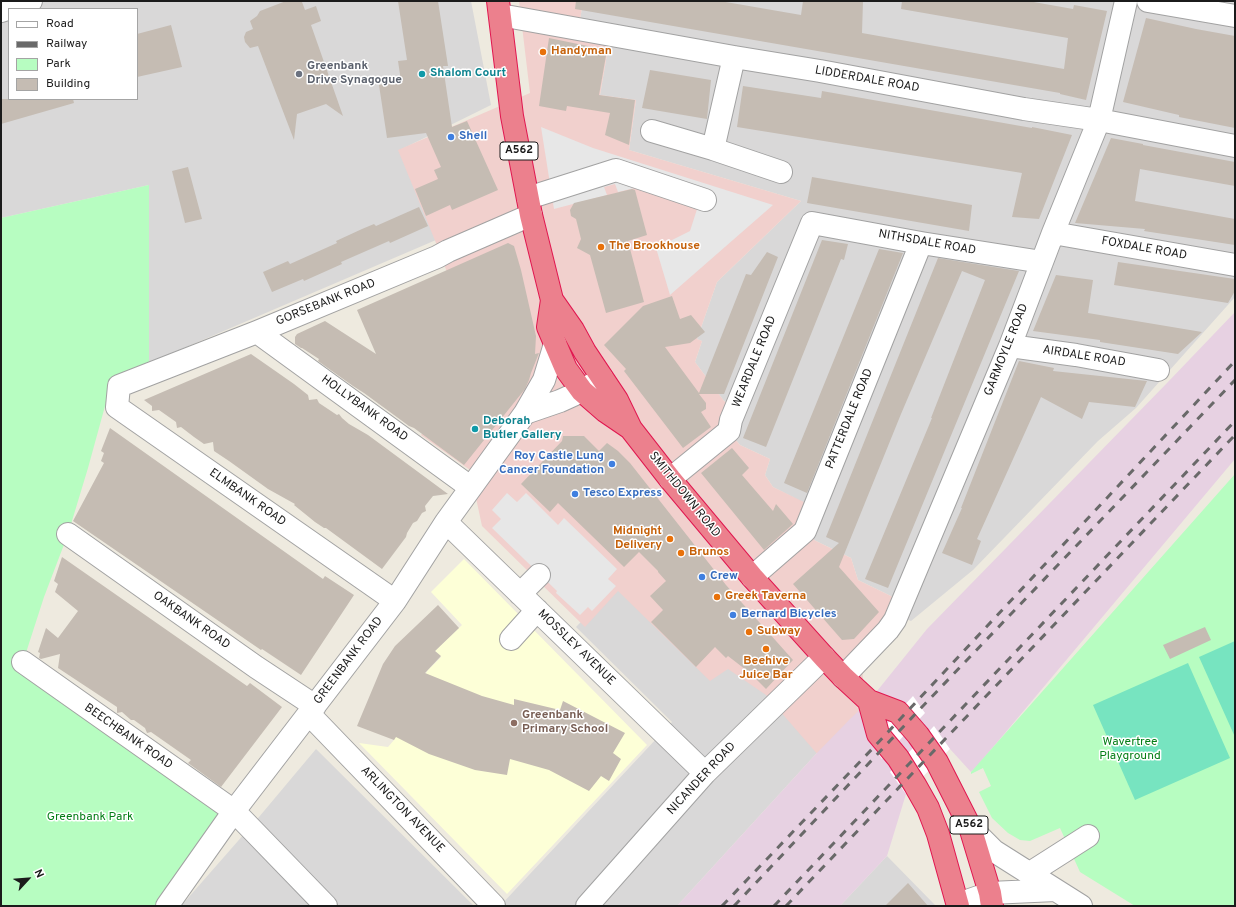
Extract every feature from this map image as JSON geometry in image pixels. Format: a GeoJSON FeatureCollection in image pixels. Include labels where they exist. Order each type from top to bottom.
{"type":"FeatureCollection","features":[{"type":"Feature","properties":{"kind":"highway","name":"SMITHDOWN ROAD"},"geometry":{"type":"LineString","coordinates":[[499,8],[512,116],[529,206],[552,300],[573,330],[585,352],[617,400],[631,428],[670,479],[752,577],[824,657],[869,701],[898,712],[918,735],[937,762],[970,827],[991,900]]}},
{"type":"Feature","properties":{"kind":"highway","name":"SMITHDOWN ROAD"},"geometry":{"type":"LineString","coordinates":[[552,300],[548,327],[566,369],[582,391],[605,411],[631,428]]}},
{"type":"Feature","properties":{"kind":"highway","name":"A562"},"geometry":{"type":"LineString","coordinates":[[869,701],[878,734],[898,758],[928,808],[938,834],[958,905]]}},
{"type":"Feature","properties":{"kind":"street"},"geometry":{"type":"LineString","coordinates":[[10,8],[31,1]]}},
{"type":"Feature","properties":{"kind":"street","name":"GARMOYLE ROAD"},"geometry":{"type":"LineString","coordinates":[[843,676],[888,630],[895,620],[1010,346],[1053,233],[1099,120],[1126,1]]}},
{"type":"Feature","properties":{"kind":"street"},"geometry":{"type":"LineString","coordinates":[[1148,1],[1235,16]]}},
{"type":"Feature","properties":{"kind":"street","name":"LIDDERDALE ROAD"},"geometry":{"type":"LineString","coordinates":[[499,8],[734,57],[828,72],[1024,109],[1099,120],[1235,146]]}},
{"type":"Feature","properties":{"kind":"street"},"geometry":{"type":"LineString","coordinates":[[713,149],[734,57]]}},
{"type":"Feature","properties":{"kind":"street"},"geometry":{"type":"LineString","coordinates":[[652,131],[713,149],[781,172]]}},
{"type":"Feature","properties":{"kind":"street","name":"GORSEBANK ROAD"},"geometry":{"type":"LineString","coordinates":[[120,386],[257,332],[437,257],[529,206],[616,170],[705,200]]}},
{"type":"Feature","properties":{"kind":"street","name":"NITHSDALE ROAD"},"geometry":{"type":"LineString","coordinates":[[812,223],[921,243],[1042,262]]}},
{"type":"Feature","properties":{"kind":"street","name":"WEARDALE ROAD"},"geometry":{"type":"LineString","coordinates":[[670,479],[729,432],[731,420],[812,223]]}},
{"type":"Feature","properties":{"kind":"street","name":"FOXDALE ROAD"},"geometry":{"type":"LineString","coordinates":[[1053,233],[1235,265]]}},
{"type":"Feature","properties":{"kind":"street","name":"PATTERDALE ROAD"},"geometry":{"type":"LineString","coordinates":[[752,577],[805,531],[921,243]]}},
{"type":"Feature","properties":{"kind":"street","name":"HOLLYBANK ROAD"},"geometry":{"type":"LineString","coordinates":[[257,332],[470,487]]}},
{"type":"Feature","properties":{"kind":"street","name":"GREENBANK ROAD"},"geometry":{"type":"LineString","coordinates":[[167,906],[234,811],[395,601],[470,487],[525,413],[544,380],[555,344]]}},
{"type":"Feature","properties":{"kind":"street","name":"AIRDALE ROAD"},"geometry":{"type":"LineString","coordinates":[[1010,346],[1076,355],[1158,370]]}},
{"type":"Feature","properties":{"kind":"street"},"geometry":{"type":"LineString","coordinates":[[525,413],[560,402],[582,391],[602,378]]}},
{"type":"Feature","properties":{"kind":"street","name":"ELMBANK ROAD"},"geometry":{"type":"LineString","coordinates":[[120,386],[117,407],[395,601]]}},
{"type":"Feature","properties":{"kind":"street","name":"MOSSLEY AVENUE"},"geometry":{"type":"LineString","coordinates":[[446,522],[705,773]]}},
{"type":"Feature","properties":{"kind":"street","name":"OAKBANK ROAD"},"geometry":{"type":"LineString","coordinates":[[68,534],[256,667],[312,710]]}},
{"type":"Feature","properties":{"kind":"street"},"geometry":{"type":"LineString","coordinates":[[520,594],[539,575]]}},
{"type":"Feature","properties":{"kind":"street"},"geometry":{"type":"LineString","coordinates":[[511,639],[537,610]]}},
{"type":"Feature","properties":{"kind":"street","name":"NICANDER ROAD"},"geometry":{"type":"LineString","coordinates":[[586,906],[705,773],[824,657]]}},
{"type":"Feature","properties":{"kind":"street","name":"BEECHBANK ROAD"},"geometry":{"type":"LineString","coordinates":[[23,662],[234,811],[326,906]]}},
{"type":"Feature","properties":{"kind":"street","name":"ARLINGTON AVENUE"},"geometry":{"type":"LineString","coordinates":[[312,710],[494,906]]}},
{"type":"Feature","properties":{"kind":"street"},"geometry":{"type":"LineString","coordinates":[[970,827],[994,851],[1081,906]]}},
{"type":"Feature","properties":{"kind":"street"},"geometry":{"type":"LineString","coordinates":[[1030,873],[1088,836]]}},
{"type":"Feature","properties":{"kind":"street"},"geometry":{"type":"LineString","coordinates":[[958,905],[983,872],[1011,861]]}},
{"type":"Feature","properties":{"kind":"street"},"geometry":{"type":"LineString","coordinates":[[958,905],[1056,890]]}},
{"type":"Feature","properties":{"kind":"shaded area"},"geometry":{"type":"Polygon","coordinates":[[[25,1],[471,1],[491,105],[400,150],[436,240],[149,363],[149,185],[1,218],[1,9],[25,1]]]}},
{"type":"Feature","properties":{"kind":"shaded area"},"geometry":{"type":"Polygon","coordinates":[[[519,1],[583,1],[580,20],[609,43],[600,95],[636,100],[629,150],[801,201],[717,282],[697,339],[702,341],[695,362],[724,401],[729,404],[734,438],[740,445],[770,459],[765,475],[773,487],[810,505],[814,540],[851,558],[858,580],[897,599],[887,619],[861,646],[867,746],[819,756],[766,695],[728,669],[710,681],[618,591],[585,627],[482,526],[470,470],[421,435],[480,360],[436,243],[398,150],[530,93],[519,1]]]}},
{"type":"Feature","properties":{"kind":"shaded area"},"geometry":{"type":"Polygon","coordinates":[[[583,1],[1235,1],[1235,297],[1136,408],[1098,441],[973,570],[911,621],[906,619],[897,599],[858,580],[851,558],[814,540],[810,506],[773,487],[765,475],[770,459],[740,445],[734,438],[729,404],[724,401],[695,362],[702,341],[697,339],[717,282],[801,201],[629,150],[636,100],[600,95],[609,43],[580,20],[583,1]]]}},
{"type":"Feature","properties":{"kind":"shaded area"},"geometry":{"type":"Polygon","coordinates":[[[541,127],[593,148],[773,205],[670,295],[656,248],[690,231],[698,206],[653,191],[643,192],[640,185],[635,188],[618,192],[615,184],[604,187],[607,195],[554,209],[541,127]]]}},
{"type":"Feature","properties":{"kind":"shaded area"},"geometry":{"type":"Polygon","coordinates":[[[1235,312],[1235,459],[979,764],[971,772],[950,749],[906,794],[887,856],[840,906],[677,906],[815,755],[869,701],[927,629],[1235,312]]]}},
{"type":"Feature","properties":{"kind":"shaded area"},"geometry":{"type":"Polygon","coordinates":[[[507,493],[517,502],[526,493],[558,525],[564,518],[617,569],[608,579],[616,586],[592,611],[588,607],[580,615],[556,593],[557,591],[492,528],[501,519],[492,510],[507,493]]]}},
{"type":"Feature","properties":{"kind":"shaded area","name":"Greenbank Primary School"},"geometry":{"type":"Polygon","coordinates":[[[464,559],[647,745],[507,894],[359,743],[388,747],[394,740],[417,686],[428,670],[441,657],[435,651],[462,625],[431,592],[464,559]]]}},
{"type":"Feature","properties":{"kind":"shaded area"},"geometry":{"type":"Polygon","coordinates":[[[616,586],[850,719],[815,755],[677,906],[500,906],[672,722],[576,627],[616,586]]]}},
{"type":"Feature","properties":{"kind":"shaded area"},"geometry":{"type":"Polygon","coordinates":[[[316,749],[474,906],[181,906],[316,749]]]}},
{"type":"Feature","properties":{"kind":"shaded area"},"geometry":{"type":"Polygon","coordinates":[[[887,856],[935,905],[936,906],[840,906],[887,856]]]}},
{"type":"Feature","properties":{"kind":"green space","name":"Greenbank Park"},"geometry":{"type":"Polygon","coordinates":[[[149,185],[149,363],[113,377],[68,534],[44,597],[23,662],[234,811],[167,906],[1,906],[1,218],[149,185]]]}},
{"type":"Feature","properties":{"kind":"green space","name":"Wavertree Playground"},"geometry":{"type":"Polygon","coordinates":[[[1235,474],[1235,906],[1135,906],[1080,872],[1060,828],[1030,841],[1020,840],[1008,833],[992,818],[979,792],[991,786],[983,768],[971,774],[971,772],[1235,474]]]}},
{"type":"Feature","properties":{"kind":"green space"},"geometry":{"type":"Polygon","coordinates":[[[1235,641],[1235,737],[1199,657],[1235,641]]]}},
{"type":"Feature","properties":{"kind":"green space"},"geometry":{"type":"Polygon","coordinates":[[[1188,663],[1230,758],[1135,800],[1093,705],[1188,663]]]}},
{"type":"Feature","properties":{"kind":"pier"},"geometry":{"type":"Polygon","coordinates":[[[913,696],[925,713],[882,759],[870,742],[913,696]]]}},
{"type":"Feature","properties":{"kind":"pier"},"geometry":{"type":"Polygon","coordinates":[[[934,726],[950,749],[906,794],[890,772],[934,726]]]}},
{"type":"Feature","properties":{"kind":"building","name":"Greenbank Drive Synagogue"},"geometry":{"type":"Polygon","coordinates":[[[286,1],[302,2],[305,10],[316,6],[321,21],[311,25],[343,116],[326,104],[297,114],[294,140],[258,46],[250,48],[245,42],[244,37],[246,32],[253,29],[250,21],[257,16],[260,11],[286,1]]]}},
{"type":"Feature","properties":{"kind":"building"},"geometry":{"type":"Polygon","coordinates":[[[398,1],[438,1],[448,66],[443,66],[452,127],[467,121],[498,190],[452,210],[450,205],[426,216],[415,189],[438,179],[434,170],[441,167],[426,133],[387,138],[379,85],[401,81],[398,61],[407,60],[398,1]]]}},
{"type":"Feature","properties":{"kind":"building"},"geometry":{"type":"Polygon","coordinates":[[[576,1],[720,1],[801,15],[803,1],[863,1],[862,33],[1064,69],[1068,38],[901,9],[902,1],[1028,1],[1073,9],[1074,5],[1107,11],[1086,100],[1060,93],[575,9],[576,1]]]}},
{"type":"Feature","properties":{"kind":"building"},"geometry":{"type":"Polygon","coordinates":[[[1146,18],[1235,36],[1235,128],[1179,117],[1179,115],[1123,102],[1146,18]]]}},
{"type":"Feature","properties":{"kind":"building"},"geometry":{"type":"Polygon","coordinates":[[[171,25],[182,67],[138,77],[138,34],[171,25]]]}},
{"type":"Feature","properties":{"kind":"building"},"geometry":{"type":"Polygon","coordinates":[[[549,38],[607,50],[599,95],[635,100],[629,145],[605,135],[610,113],[567,106],[566,111],[539,106],[549,38]]]}},
{"type":"Feature","properties":{"kind":"building"},"geometry":{"type":"Polygon","coordinates":[[[650,70],[711,80],[707,119],[642,108],[650,70]]]}},
{"type":"Feature","properties":{"kind":"building"},"geometry":{"type":"Polygon","coordinates":[[[743,86],[821,98],[822,91],[1072,135],[1039,219],[1012,217],[1022,173],[737,127],[743,86]]]}},
{"type":"Feature","properties":{"kind":"building"},"geometry":{"type":"Polygon","coordinates":[[[1,99],[73,100],[74,103],[1,124],[1,99]]]}},
{"type":"Feature","properties":{"kind":"building"},"geometry":{"type":"Polygon","coordinates":[[[1111,138],[1235,162],[1235,186],[1140,169],[1135,201],[1235,219],[1235,245],[1144,231],[1145,229],[1075,223],[1111,138]]]}},
{"type":"Feature","properties":{"kind":"building"},"geometry":{"type":"Polygon","coordinates":[[[188,167],[202,219],[185,223],[172,171],[188,167]]]}},
{"type":"Feature","properties":{"kind":"building"},"geometry":{"type":"Polygon","coordinates":[[[812,177],[972,205],[969,231],[807,203],[812,177]]]}},
{"type":"Feature","properties":{"kind":"building","name":"The Brookhouse"},"geometry":{"type":"Polygon","coordinates":[[[632,189],[635,190],[647,235],[628,241],[644,302],[606,313],[590,255],[577,248],[581,239],[576,219],[571,216],[570,210],[574,203],[632,189]]]}},
{"type":"Feature","properties":{"kind":"building"},"geometry":{"type":"Polygon","coordinates":[[[419,207],[428,226],[341,262],[342,264],[304,281],[303,279],[272,292],[263,272],[288,261],[290,264],[337,243],[336,241],[362,229],[374,224],[376,226],[419,207]]]}},
{"type":"Feature","properties":{"kind":"building"},"geometry":{"type":"Polygon","coordinates":[[[822,240],[848,244],[844,260],[841,259],[766,447],[743,438],[822,240]]]}},
{"type":"Feature","properties":{"kind":"building"},"geometry":{"type":"Polygon","coordinates":[[[508,243],[514,246],[521,270],[536,336],[535,354],[539,353],[525,389],[464,465],[318,361],[319,359],[295,344],[295,337],[297,334],[325,321],[376,354],[357,310],[508,243]]]}},
{"type":"Feature","properties":{"kind":"building"},"geometry":{"type":"Polygon","coordinates":[[[879,249],[903,253],[807,493],[784,483],[879,249]]]}},
{"type":"Feature","properties":{"kind":"building"},"geometry":{"type":"Polygon","coordinates":[[[767,252],[778,257],[724,394],[699,394],[706,403],[706,409],[701,412],[711,427],[683,448],[624,371],[626,369],[604,345],[643,306],[672,296],[680,319],[691,315],[705,332],[690,343],[665,347],[699,393],[746,274],[751,275],[767,252]]]}},
{"type":"Feature","properties":{"kind":"building"},"geometry":{"type":"Polygon","coordinates":[[[938,258],[1019,271],[888,588],[865,579],[932,418],[985,280],[962,271],[901,414],[839,567],[879,612],[854,639],[842,640],[793,584],[839,543],[826,537],[938,258]]]}},
{"type":"Feature","properties":{"kind":"building"},"geometry":{"type":"Polygon","coordinates":[[[1118,262],[1235,279],[1235,291],[1228,303],[1114,285],[1118,262]]]}},
{"type":"Feature","properties":{"kind":"building"},"geometry":{"type":"Polygon","coordinates":[[[1056,275],[1093,280],[1088,313],[1202,332],[1178,354],[1100,342],[1100,340],[1033,331],[1056,275]]]}},
{"type":"Feature","properties":{"kind":"building"},"geometry":{"type":"Polygon","coordinates":[[[251,354],[308,395],[309,400],[317,399],[319,403],[337,415],[339,414],[349,424],[368,435],[448,494],[433,496],[425,506],[426,511],[422,513],[417,521],[413,523],[406,537],[382,569],[326,528],[315,522],[294,505],[295,504],[268,489],[214,451],[213,442],[204,444],[181,427],[177,428],[176,422],[159,410],[152,411],[152,406],[144,400],[251,354]]]}},
{"type":"Feature","properties":{"kind":"building"},"geometry":{"type":"Polygon","coordinates":[[[1019,361],[1054,368],[1053,371],[1147,381],[1135,407],[1089,402],[1082,419],[1041,397],[977,539],[981,541],[972,565],[942,553],[962,508],[1019,361]]]}},
{"type":"Feature","properties":{"kind":"building"},"geometry":{"type":"Polygon","coordinates":[[[110,428],[323,579],[325,576],[354,595],[301,675],[262,649],[261,650],[73,521],[104,463],[101,461],[104,453],[101,451],[110,428]]]}},
{"type":"Feature","properties":{"kind":"building"},"geometry":{"type":"Polygon","coordinates":[[[563,436],[584,436],[599,451],[607,443],[618,451],[630,463],[726,585],[793,660],[766,689],[750,673],[728,656],[726,658],[715,647],[696,667],[651,622],[663,610],[650,596],[666,581],[658,571],[639,552],[624,567],[558,503],[550,512],[521,484],[562,441],[563,436]]]}},
{"type":"Feature","properties":{"kind":"building"},"geometry":{"type":"Polygon","coordinates":[[[732,448],[749,468],[742,475],[773,511],[776,504],[793,524],[764,550],[701,473],[732,448]]]}},
{"type":"Feature","properties":{"kind":"building"},"geometry":{"type":"Polygon","coordinates":[[[62,557],[247,686],[250,683],[282,707],[221,787],[188,763],[191,760],[151,732],[147,733],[145,728],[134,720],[131,720],[122,712],[117,713],[117,707],[58,668],[60,654],[41,659],[39,658],[40,653],[38,652],[46,628],[58,638],[78,611],[55,592],[58,584],[54,581],[62,557]]]}},
{"type":"Feature","properties":{"kind":"building","name":"Greenbank Primary School"},"geometry":{"type":"Polygon","coordinates":[[[438,605],[459,628],[435,651],[441,656],[425,673],[482,696],[514,705],[514,699],[560,710],[563,701],[625,733],[613,753],[621,759],[609,781],[601,776],[589,791],[549,770],[510,759],[507,775],[475,770],[429,754],[396,737],[394,740],[357,726],[383,664],[395,646],[438,605]]]}},
{"type":"Feature","properties":{"kind":"building"},"geometry":{"type":"Polygon","coordinates":[[[1205,627],[1211,640],[1170,659],[1163,645],[1205,627]]]}},
{"type":"Feature","properties":{"kind":"building"},"geometry":{"type":"Polygon","coordinates":[[[908,883],[928,906],[885,906],[908,883]]]}},
{"type":"Feature","properties":{"kind":"railway"},"geometry":{"type":"LineString","coordinates":[[722,906],[874,747],[1235,361]]}},
{"type":"Feature","properties":{"kind":"railway"},"geometry":{"type":"LineString","coordinates":[[734,906],[1235,380]]}},
{"type":"Feature","properties":{"kind":"railway"},"geometry":{"type":"LineString","coordinates":[[774,906],[1235,421]]}},
{"type":"Feature","properties":{"kind":"railway"},"geometry":{"type":"LineString","coordinates":[[786,906],[1235,435]]}},
{"type":"Feature","properties":{"kind":"place","name":"Handyman"},"geometry":{"type":"Point","coordinates":[543,52]}},
{"type":"Feature","properties":{"kind":"place","name":"Greenbank Drive Synagogue"},"geometry":{"type":"Point","coordinates":[299,74]}},
{"type":"Feature","properties":{"kind":"place","name":"Shalom Court"},"geometry":{"type":"Point","coordinates":[422,74]}},
{"type":"Feature","properties":{"kind":"place","name":"Shell"},"geometry":{"type":"Point","coordinates":[451,137]}},
{"type":"Feature","properties":{"kind":"place","name":"The Brookhouse"},"geometry":{"type":"Point","coordinates":[601,247]}},
{"type":"Feature","properties":{"kind":"place","name":"Deborah Butler Gallery"},"geometry":{"type":"Point","coordinates":[475,429]}},
{"type":"Feature","properties":{"kind":"place","name":"Roy Castle Lung Cancer Foundation"},"geometry":{"type":"Point","coordinates":[612,464]}},
{"type":"Feature","properties":{"kind":"place","name":"Tesco Express"},"geometry":{"type":"Point","coordinates":[575,494]}},
{"type":"Feature","properties":{"kind":"place","name":"Midnight Delivery"},"geometry":{"type":"Point","coordinates":[670,539]}},
{"type":"Feature","properties":{"kind":"place","name":"Brunos"},"geometry":{"type":"Point","coordinates":[681,553]}},
{"type":"Feature","properties":{"kind":"place","name":"Crew"},"geometry":{"type":"Point","coordinates":[702,577]}},
{"type":"Feature","properties":{"kind":"place","name":"Greek Taverna"},"geometry":{"type":"Point","coordinates":[717,597]}},
{"type":"Feature","properties":{"kind":"place","name":"Bernard Bicycles"},"geometry":{"type":"Point","coordinates":[733,615]}},
{"type":"Feature","properties":{"kind":"place","name":"Subway"},"geometry":{"type":"Point","coordinates":[749,632]}},
{"type":"Feature","properties":{"kind":"place","name":"Beehive Juice Bar"},"geometry":{"type":"Point","coordinates":[766,649]}},
{"type":"Feature","properties":{"kind":"place","name":"Greenbank Primary School"},"geometry":{"type":"Point","coordinates":[514,723]}}]}
